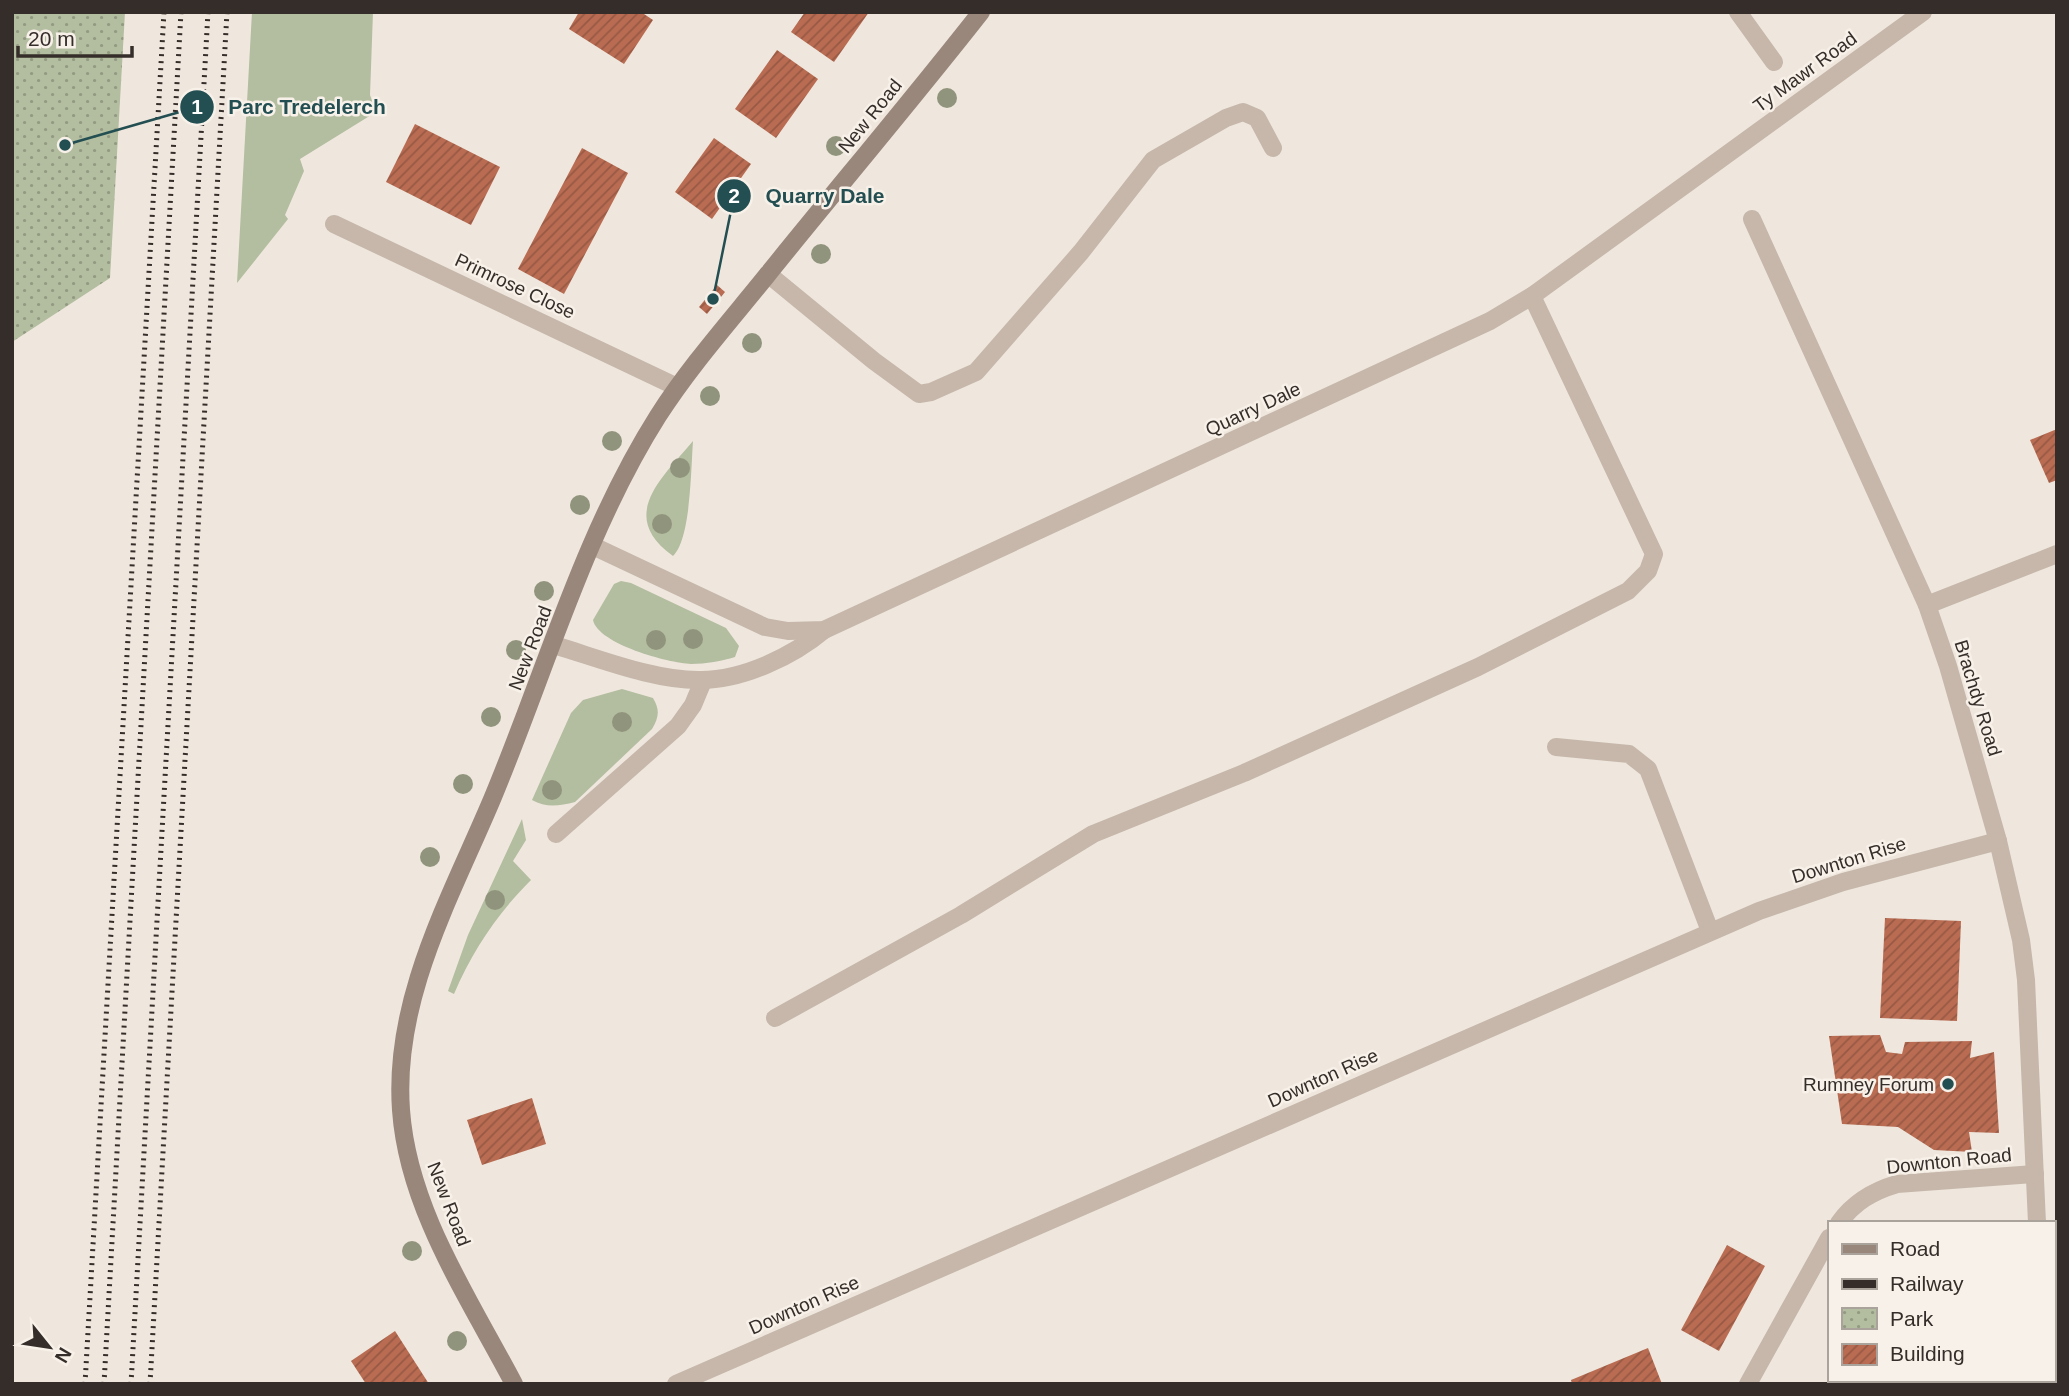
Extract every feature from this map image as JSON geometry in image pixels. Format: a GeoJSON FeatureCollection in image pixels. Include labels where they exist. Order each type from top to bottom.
{"type":"FeatureCollection","features":[{"type":"Feature","properties":{"kind":"street","name":"New Road"},"geometry":{"type":"LineString","coordinates":[[514,1384],[460,1285],[421,1197],[403,1124],[401,1068],[406,1024],[437,925],[593,546],[640,446],[677,387],[981,12]]}},
{"type":"Feature","properties":{"kind":"street"},"geometry":{"type":"LineString","coordinates":[[1738,12],[1774,62]]}},
{"type":"Feature","properties":{"kind":"street","name":"Ty Mawr Road"},"geometry":{"type":"LineString","coordinates":[[1712,167],[1923,12]]}},
{"type":"Feature","properties":{"kind":"street"},"geometry":{"type":"LineString","coordinates":[[768,274],[919,394],[931,392],[976,372],[1081,252],[1153,160],[1226,118],[1243,112],[1257,118],[1273,148]]}},
{"type":"Feature","properties":{"kind":"street","name":"Quarry Dale"},"geometry":{"type":"LineString","coordinates":[[593,546],[765,627],[788,631],[824,630],[1441,344],[1532,296],[1712,167]]}},
{"type":"Feature","properties":{"kind":"street","name":"Brachdy Road"},"geometry":{"type":"LineString","coordinates":[[1752,219],[1927,605],[1948,666],[1998,841],[2021,940],[2026,981],[2037,1221]]}},
{"type":"Feature","properties":{"kind":"street","name":"Primrose Close"},"geometry":{"type":"LineString","coordinates":[[334,224],[677,387]]}},
{"type":"Feature","properties":{"kind":"street"},"geometry":{"type":"LineString","coordinates":[[775,1018],[961,915],[1093,834],[1244,772],[1478,667],[1628,591],[1648,571],[1654,554],[1532,296]]}},
{"type":"Feature","properties":{"kind":"street"},"geometry":{"type":"LineString","coordinates":[[1927,605],[2057,554]]}},
{"type":"Feature","properties":{"kind":"street"},"geometry":{"type":"LineString","coordinates":[[554,645],[679,679],[703,681],[768,663],[806,645],[824,630]]}},
{"type":"Feature","properties":{"kind":"street"},"geometry":{"type":"LineString","coordinates":[[556,834],[678,726],[693,705],[703,681]]}},
{"type":"Feature","properties":{"kind":"street"},"geometry":{"type":"LineString","coordinates":[[1556,747],[1629,754],[1648,769],[1710,931]]}},
{"type":"Feature","properties":{"kind":"street","name":"Downton Rise"},"geometry":{"type":"LineString","coordinates":[[676,1384],[1710,931],[1843,882],[1998,841]]}},
{"type":"Feature","properties":{"kind":"street","name":"Downton Road"},"geometry":{"type":"LineString","coordinates":[[1841,1221],[1859,1201],[1877,1190],[1897,1184],[2035,1174]]}},
{"type":"Feature","properties":{"kind":"street"},"geometry":{"type":"LineString","coordinates":[[1748,1384],[1828,1240]]}},
{"type":"Feature","properties":{"kind":"green space"},"geometry":{"type":"Polygon","coordinates":[[[12,12],[125,12],[110,278],[12,342],[12,12]]]}},
{"type":"Feature","properties":{"kind":"green space"},"geometry":{"type":"Polygon","coordinates":[[[252,12],[373,12],[370,95],[376,112],[300,159],[304,171],[285,215],[288,219],[237,283],[252,12]]]}},
{"type":"Feature","properties":{"kind":"green space"},"geometry":{"type":"Polygon","coordinates":[[[693,441],[687,519],[679,547],[673,556],[657,541],[648,526],[647,512],[650,497],[658,483],[693,441]]]}},
{"type":"Feature","properties":{"kind":"green space"},"geometry":{"type":"Polygon","coordinates":[[[621,581],[631,583],[726,628],[739,646],[735,657],[702,663],[680,663],[635,651],[607,637],[593,620],[614,584],[621,581]]]}},
{"type":"Feature","properties":{"kind":"green space"},"geometry":{"type":"Polygon","coordinates":[[[622,689],[653,698],[658,713],[652,729],[575,802],[553,806],[532,800],[571,713],[583,700],[622,689]]]}},
{"type":"Feature","properties":{"kind":"green space"},"geometry":{"type":"Polygon","coordinates":[[[522,819],[526,840],[513,861],[531,880],[487,933],[454,994],[448,991],[468,935],[522,819]]]}},
{"type":"Feature","properties":{"kind":"building"},"geometry":{"type":"Polygon","coordinates":[[[579,12],[641,12],[653,20],[624,64],[569,29],[579,12]]]}},
{"type":"Feature","properties":{"kind":"building"},"geometry":{"type":"Polygon","coordinates":[[[805,12],[869,12],[834,62],[791,32],[805,12]]]}},
{"type":"Feature","properties":{"kind":"building"},"geometry":{"type":"Polygon","coordinates":[[[777,50],[818,79],[776,138],[735,109],[777,50]]]}},
{"type":"Feature","properties":{"kind":"building"},"geometry":{"type":"Polygon","coordinates":[[[415,124],[500,167],[471,225],[386,182],[415,124]]]}},
{"type":"Feature","properties":{"kind":"building"},"geometry":{"type":"Polygon","coordinates":[[[714,138],[751,164],[712,219],[675,192],[714,138]]]}},
{"type":"Feature","properties":{"kind":"building"},"geometry":{"type":"Polygon","coordinates":[[[582,148],[628,173],[564,294],[518,269],[582,148]]]}},
{"type":"Feature","properties":{"kind":"building"},"geometry":{"type":"Polygon","coordinates":[[[717,285],[725,292],[707,314],[699,307],[717,285]]]}},
{"type":"Feature","properties":{"kind":"building"},"geometry":{"type":"Polygon","coordinates":[[[2057,429],[2057,480],[2049,483],[2030,440],[2057,429]]]}},
{"type":"Feature","properties":{"kind":"building"},"geometry":{"type":"Polygon","coordinates":[[[1885,918],[1961,921],[1957,1021],[1880,1018],[1885,918]]]}},
{"type":"Feature","properties":{"kind":"building"},"geometry":{"type":"Polygon","coordinates":[[[1880,1035],[1886,1052],[1902,1054],[1905,1042],[1972,1041],[1970,1058],[1994,1052],[1999,1133],[1969,1132],[1972,1152],[1934,1150],[1898,1127],[1842,1124],[1829,1036],[1880,1035]]]}},
{"type":"Feature","properties":{"kind":"building"},"geometry":{"type":"Polygon","coordinates":[[[532,1098],[546,1144],[482,1165],[467,1120],[532,1098]]]}},
{"type":"Feature","properties":{"kind":"building"},"geometry":{"type":"Polygon","coordinates":[[[1727,1245],[1765,1266],[1719,1351],[1681,1330],[1727,1245]]]}},
{"type":"Feature","properties":{"kind":"building"},"geometry":{"type":"Polygon","coordinates":[[[395,1331],[429,1384],[366,1384],[351,1361],[395,1331]]]}},
{"type":"Feature","properties":{"kind":"building"},"geometry":{"type":"Polygon","coordinates":[[[1648,1348],[1662,1384],[1572,1384],[1571,1380],[1648,1348]]]}},
{"type":"Feature","properties":{"kind":"railway"},"geometry":{"type":"LineString","coordinates":[[85,1384],[164,12]]}},
{"type":"Feature","properties":{"kind":"railway"},"geometry":{"type":"LineString","coordinates":[[104,1384],[181,12]]}},
{"type":"Feature","properties":{"kind":"railway"},"geometry":{"type":"LineString","coordinates":[[131,1384],[208,12]]}},
{"type":"Feature","properties":{"kind":"railway"},"geometry":{"type":"LineString","coordinates":[[150,1384],[227,12]]}},
{"type":"Feature","properties":{"kind":"place","name":"Parc Tredelerch"},"geometry":{"type":"Point","coordinates":[65,145]}},
{"type":"Feature","properties":{"kind":"place","name":"Quarry Dale"},"geometry":{"type":"Point","coordinates":[713,299]}},
{"type":"Feature","properties":{"kind":"place","name":"Rumney Forum"},"geometry":{"type":"Point","coordinates":[1948,1084]}}]}
